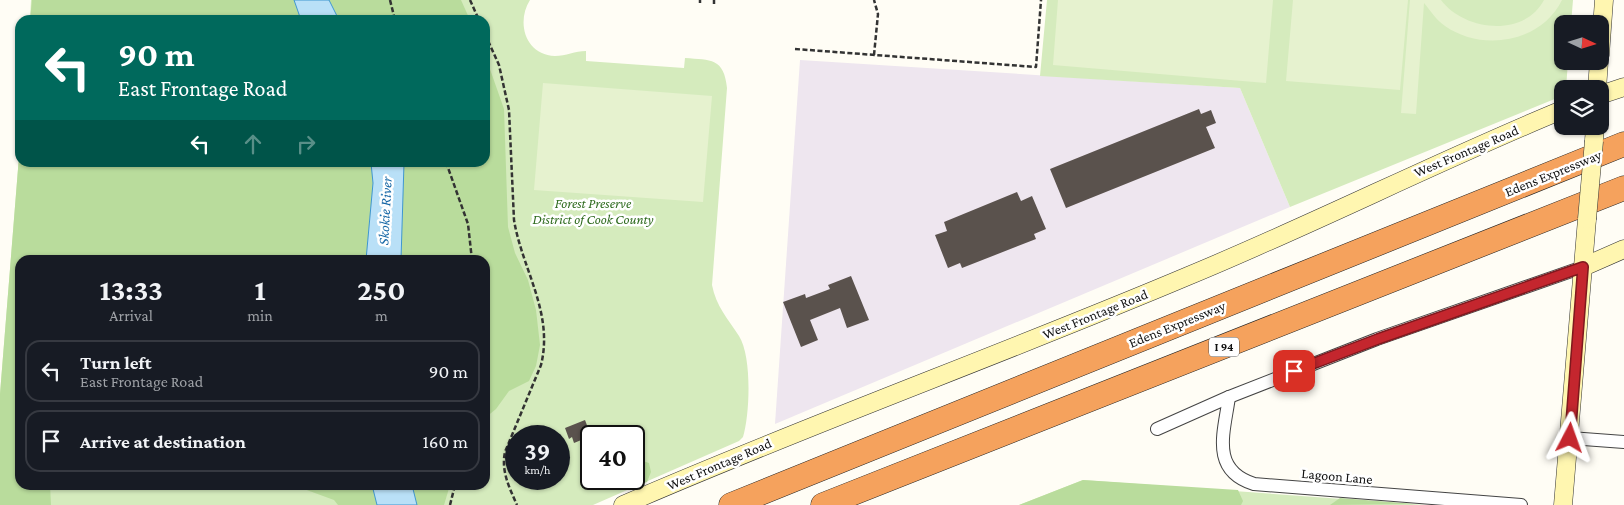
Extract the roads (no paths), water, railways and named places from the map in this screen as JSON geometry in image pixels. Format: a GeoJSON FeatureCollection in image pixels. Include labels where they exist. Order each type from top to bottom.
{"type":"FeatureCollection","features":[{"type":"Feature","properties":{"kind":"highway","name":"Edens Expressway"},"geometry":{"type":"LineString","coordinates":[[731,505],[1624,144]]}},
{"type":"Feature","properties":{"kind":"highway","name":"I 94"},"geometry":{"type":"LineString","coordinates":[[823,505],[1624,188]]}},
{"type":"Feature","properties":{"kind":"street"},"geometry":{"type":"LineString","coordinates":[[1603,15],[1604,0]]}},
{"type":"Feature","properties":{"kind":"street"},"geometry":{"type":"LineString","coordinates":[[1609,93],[1624,87]]}},
{"type":"Feature","properties":{"kind":"street","name":"West Frontage Road"},"geometry":{"type":"LineString","coordinates":[[623,505],[769,443],[1191,275],[1471,148],[1554,113]]}},
{"type":"Feature","properties":{"kind":"street"},"geometry":{"type":"LineString","coordinates":[[1563,505],[1594,135]]}},
{"type":"Feature","properties":{"kind":"street"},"geometry":{"type":"LineString","coordinates":[[1157,429],[1229,397],[1378,339],[1583,267],[1624,249]]}},
{"type":"Feature","properties":{"kind":"street","name":"Lagoon Lane"},"geometry":{"type":"LineString","coordinates":[[1229,397],[1222,448],[1224,457],[1235,475],[1244,481],[1254,484],[1521,505]]}},
{"type":"Feature","properties":{"kind":"street"},"geometry":{"type":"LineString","coordinates":[[1570,438],[1624,442]]}},
{"type":"Feature","properties":{"kind":"water"},"geometry":{"type":"Polygon","coordinates":[[[294,0],[329,0],[336,15],[299,15],[294,0]]]}},
{"type":"Feature","properties":{"kind":"water","name":"Skokie River"},"geometry":{"type":"Polygon","coordinates":[[[371,167],[404,167],[401,255],[366,255],[373,183],[371,167]]]}},
{"type":"Feature","properties":{"kind":"water"},"geometry":{"type":"Polygon","coordinates":[[[373,490],[413,490],[417,505],[377,505],[373,490]]]}},
{"type":"Feature","properties":{"kind":"park label","name":"Forest Preserve District of Cook County"},"geometry":{"type":"Point","coordinates":[593,212]}}]}
